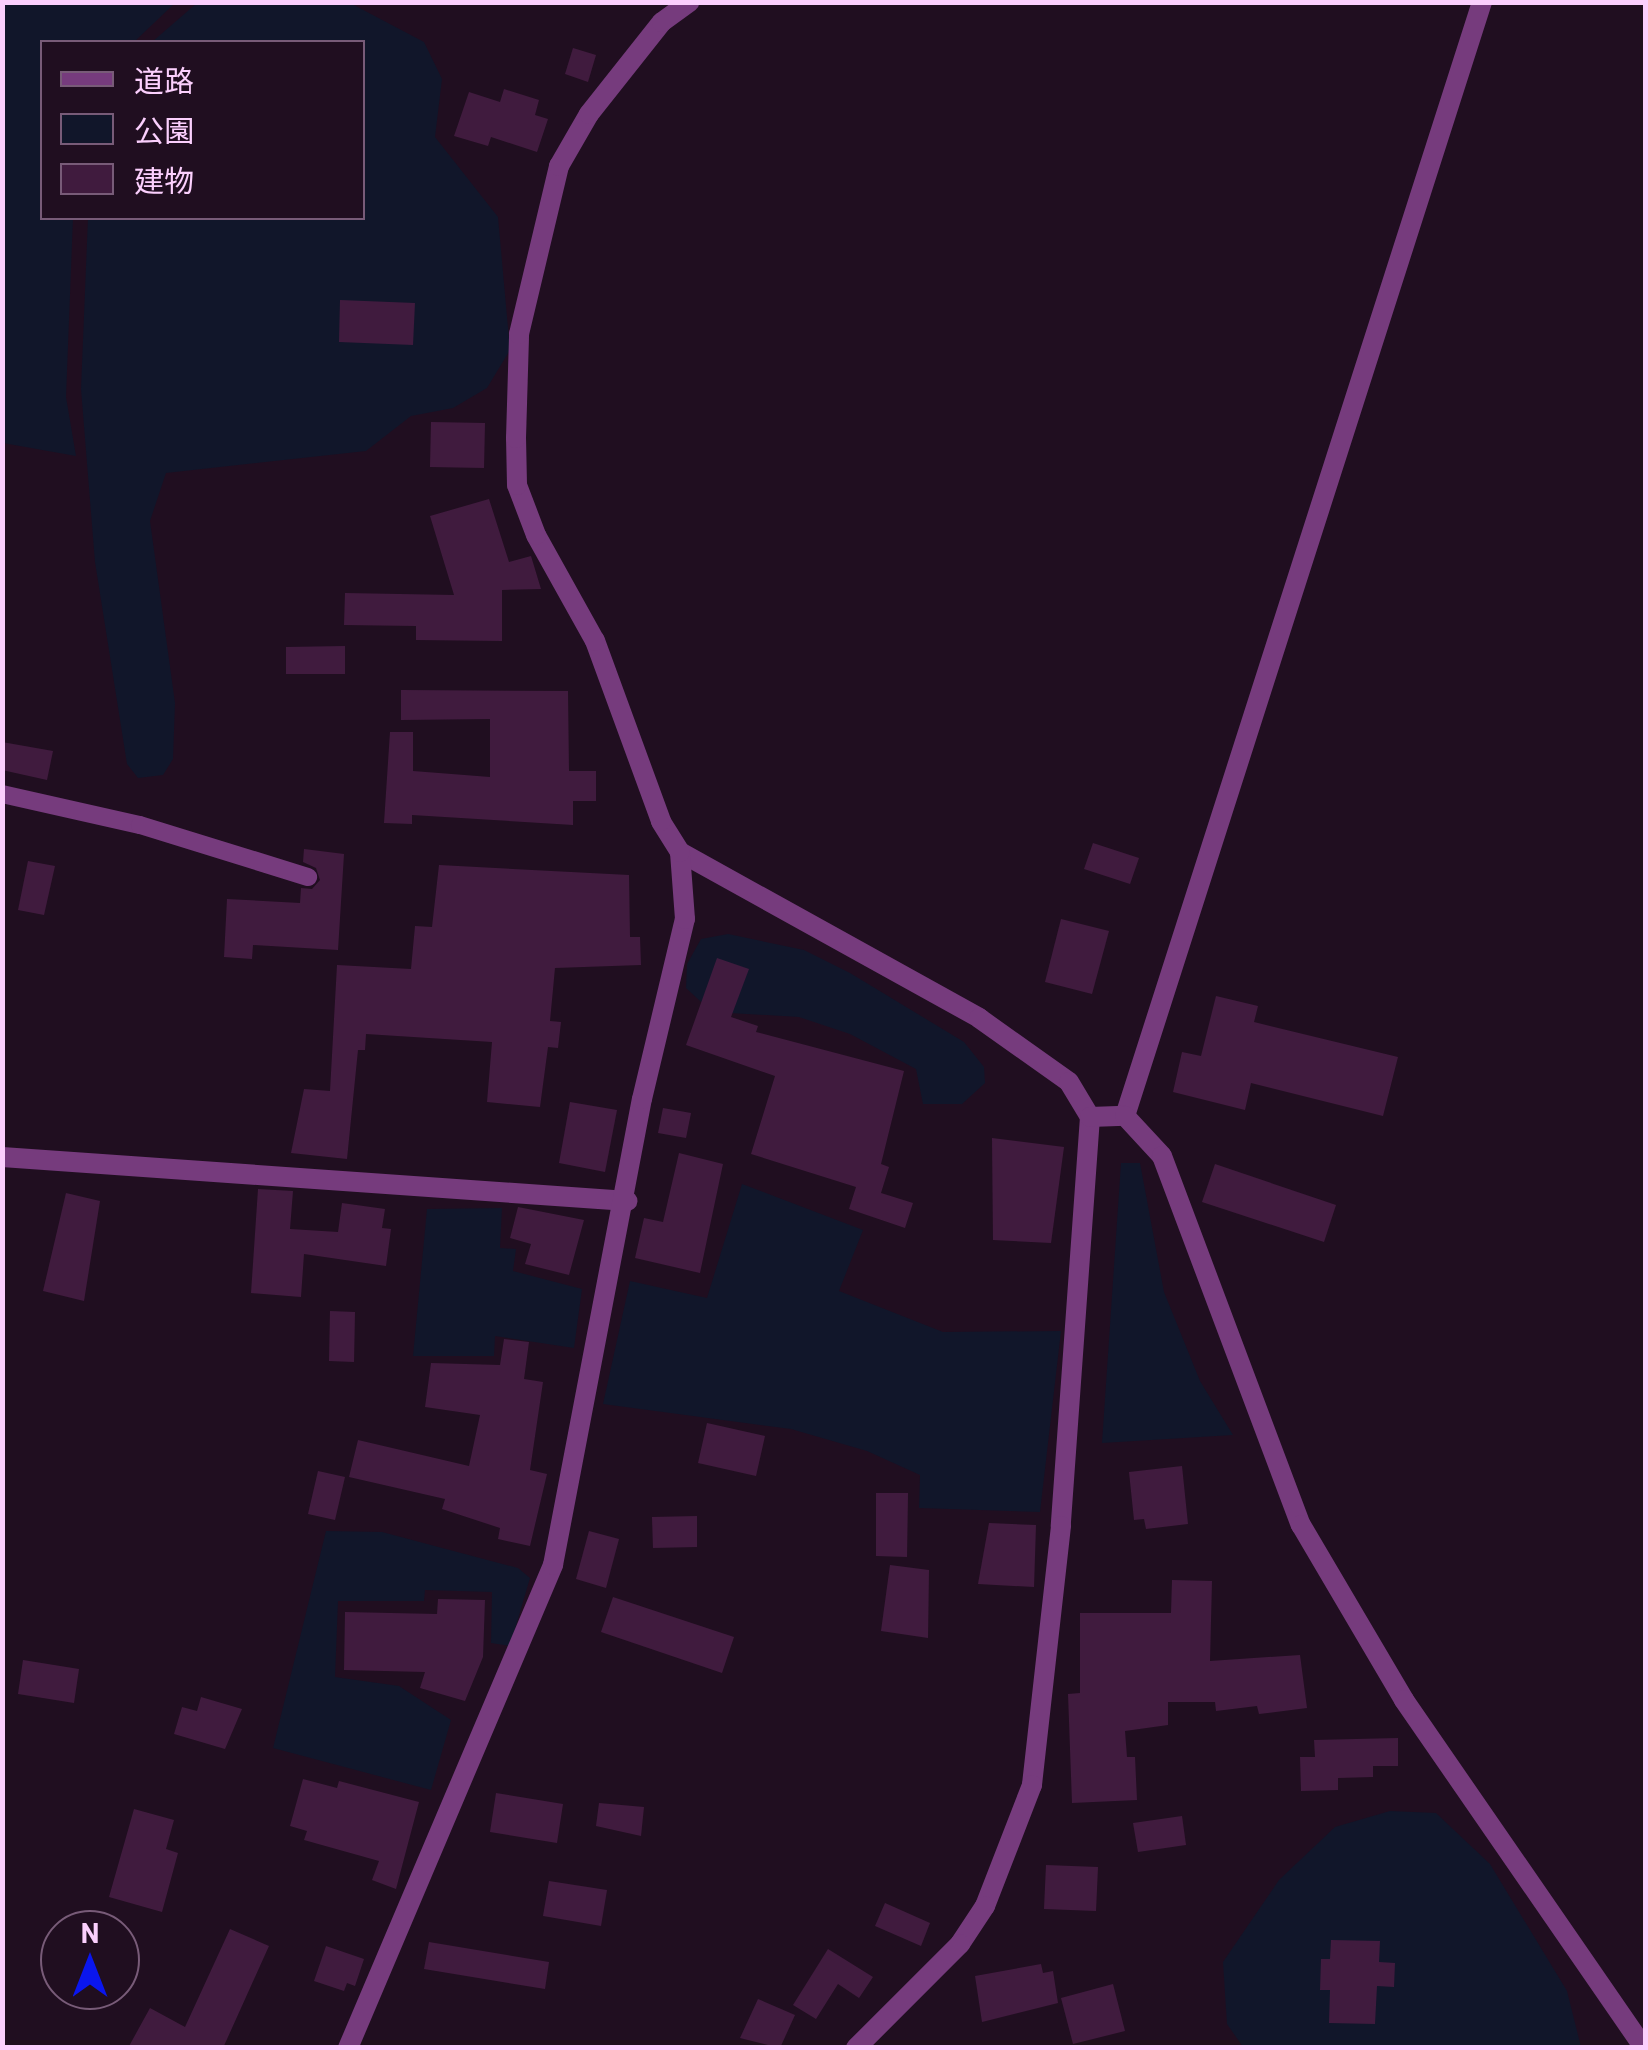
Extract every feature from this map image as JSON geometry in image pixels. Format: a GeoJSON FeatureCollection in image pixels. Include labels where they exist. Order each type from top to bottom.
{"type":"FeatureCollection","features":[{"type":"Feature","properties":{"kind":"street"},"geometry":{"type":"LineString","coordinates":[[348,2048],[553,1566],[627,1201],[642,1100],[685,919],[680,852],[661,821],[595,641],[536,535],[517,485],[516,438],[519,334],[559,166],[589,114],[650,37],[690,2]]}},
{"type":"Feature","properties":{"kind":"street"},"geometry":{"type":"LineString","coordinates":[[1126,1116],[1482,2]]}},
{"type":"Feature","properties":{"kind":"street"},"geometry":{"type":"LineString","coordinates":[[680,852],[979,1018],[1069,1082],[1090,1116],[1064,1487],[1032,1785],[986,1906],[960,1944],[856,2048]]}},
{"type":"Feature","properties":{"kind":"street"},"geometry":{"type":"LineString","coordinates":[[1090,1116],[1126,1116],[1162,1156],[1301,1526],[1404,1700],[1644,2048]]}},
{"type":"Feature","properties":{"kind":"street"},"geometry":{"type":"LineString","coordinates":[[2,1157],[627,1201]]}},
{"type":"Feature","properties":{"kind":"lane"},"geometry":{"type":"LineString","coordinates":[[2,794],[140,825],[308,877]]}},
{"type":"Feature","properties":{"kind":"green space"},"geometry":{"type":"Polygon","coordinates":[[[2,3],[175,3],[136,40],[40,40],[40,220],[73,220],[66,397],[76,456],[3,443],[2,3]]]}},
{"type":"Feature","properties":{"kind":"green space"},"geometry":{"type":"Polygon","coordinates":[[[197,3],[350,3],[424,42],[442,79],[435,137],[498,217],[510,350],[487,388],[453,408],[411,416],[366,451],[166,473],[150,521],[175,703],[173,759],[163,775],[138,778],[127,764],[95,562],[81,389],[88,220],[365,220],[365,40],[154,40],[197,3]]]}},
{"type":"Feature","properties":{"kind":"green space"},"geometry":{"type":"Polygon","coordinates":[[[728,934],[804,950],[850,973],[964,1042],[984,1067],[985,1083],[962,1104],[923,1104],[916,1069],[850,1034],[799,1017],[712,1012],[686,988],[687,964],[701,939],[728,934]]]}},
{"type":"Feature","properties":{"kind":"green space"},"geometry":{"type":"Polygon","coordinates":[[[1121,1163],[1140,1163],[1164,1292],[1200,1381],[1233,1435],[1102,1443],[1121,1163]]]}},
{"type":"Feature","properties":{"kind":"green space"},"geometry":{"type":"Polygon","coordinates":[[[742,1184],[863,1230],[839,1291],[943,1332],[1061,1331],[1040,1512],[919,1508],[920,1475],[867,1451],[791,1429],[603,1404],[630,1281],[707,1298],[742,1184]]]}},
{"type":"Feature","properties":{"kind":"green space"},"geometry":{"type":"Polygon","coordinates":[[[502,1208],[500,1248],[516,1249],[513,1271],[582,1289],[574,1348],[495,1336],[494,1356],[413,1356],[427,1209],[502,1208]]]}},
{"type":"Feature","properties":{"kind":"green space"},"geometry":{"type":"Polygon","coordinates":[[[326,1531],[382,1532],[518,1568],[530,1578],[510,1646],[491,1643],[492,1592],[425,1590],[424,1601],[338,1601],[335,1677],[399,1686],[451,1720],[431,1790],[273,1748],[326,1531]]]}},
{"type":"Feature","properties":{"kind":"green space"},"geometry":{"type":"Polygon","coordinates":[[[1390,1811],[1436,1813],[1490,1864],[1567,1991],[1581,2047],[1243,2047],[1227,2024],[1223,1962],[1279,1880],[1335,1827],[1390,1811]]]}},
{"type":"Feature","properties":{"kind":"building"},"geometry":{"type":"Polygon","coordinates":[[[573,48],[596,55],[588,82],[565,74],[573,48]]]}},
{"type":"Feature","properties":{"kind":"building"},"geometry":{"type":"Polygon","coordinates":[[[504,89],[539,100],[535,115],[548,119],[537,152],[491,137],[488,146],[454,136],[469,92],[500,102],[504,89]]]}},
{"type":"Feature","properties":{"kind":"building"},"geometry":{"type":"Polygon","coordinates":[[[340,300],[415,303],[413,345],[339,342],[340,300]]]}},
{"type":"Feature","properties":{"kind":"building"},"geometry":{"type":"Polygon","coordinates":[[[431,422],[485,423],[484,468],[430,467],[431,422]]]}},
{"type":"Feature","properties":{"kind":"building"},"geometry":{"type":"Polygon","coordinates":[[[489,499],[509,562],[531,556],[541,589],[502,590],[502,641],[416,640],[416,626],[344,625],[345,593],[454,595],[430,516],[489,499]]]}},
{"type":"Feature","properties":{"kind":"building"},"geometry":{"type":"Polygon","coordinates":[[[345,646],[345,674],[286,674],[286,647],[345,646]]]}},
{"type":"Feature","properties":{"kind":"building"},"geometry":{"type":"Polygon","coordinates":[[[401,690],[568,691],[569,771],[596,771],[596,801],[573,801],[573,825],[412,815],[412,824],[384,823],[390,732],[413,732],[413,771],[490,777],[490,719],[401,720],[401,690]]]}},
{"type":"Feature","properties":{"kind":"building"},"geometry":{"type":"Polygon","coordinates":[[[2,742],[53,751],[47,780],[2,770],[2,742]]]}},
{"type":"Feature","properties":{"kind":"building"},"geometry":{"type":"Polygon","coordinates":[[[1093,843],[1139,858],[1130,884],[1084,869],[1093,843]]]}},
{"type":"Feature","properties":{"kind":"building"},"geometry":{"type":"Polygon","coordinates":[[[304,849],[344,854],[338,950],[253,945],[252,959],[224,957],[227,899],[300,903],[301,888],[312,889],[320,880],[316,868],[303,862],[304,849]]]}},
{"type":"Feature","properties":{"kind":"building"},"geometry":{"type":"Polygon","coordinates":[[[28,861],[55,866],[44,915],[18,910],[28,861]]]}},
{"type":"Feature","properties":{"kind":"building"},"geometry":{"type":"Polygon","coordinates":[[[439,865],[629,875],[630,937],[640,937],[641,965],[555,968],[550,1021],[561,1022],[558,1048],[548,1047],[540,1107],[487,1102],[492,1042],[366,1034],[365,1050],[358,1050],[347,1159],[291,1153],[304,1089],[330,1091],[337,965],[411,969],[415,926],[432,927],[439,865]]]}},
{"type":"Feature","properties":{"kind":"building"},"geometry":{"type":"Polygon","coordinates":[[[1061,919],[1109,931],[1092,994],[1045,982],[1061,919]]]}},
{"type":"Feature","properties":{"kind":"building"},"geometry":{"type":"Polygon","coordinates":[[[717,958],[749,969],[731,1017],[758,1026],[756,1032],[904,1071],[881,1164],[889,1167],[881,1193],[913,1203],[905,1228],[849,1209],[856,1187],[751,1154],[775,1076],[686,1045],[717,958]]]}},
{"type":"Feature","properties":{"kind":"building"},"geometry":{"type":"Polygon","coordinates":[[[1216,996],[1258,1006],[1254,1022],[1398,1057],[1383,1116],[1251,1083],[1245,1110],[1173,1092],[1182,1052],[1201,1056],[1216,996]]]}},
{"type":"Feature","properties":{"kind":"building"},"geometry":{"type":"Polygon","coordinates":[[[570,1102],[617,1110],[605,1172],[559,1163],[570,1102]]]}},
{"type":"Feature","properties":{"kind":"building"},"geometry":{"type":"Polygon","coordinates":[[[663,1108],[691,1113],[686,1138],[658,1133],[663,1108]]]}},
{"type":"Feature","properties":{"kind":"building"},"geometry":{"type":"Polygon","coordinates":[[[992,1138],[1064,1147],[1051,1243],[993,1240],[992,1138]]]}},
{"type":"Feature","properties":{"kind":"building"},"geometry":{"type":"Polygon","coordinates":[[[679,1153],[723,1164],[700,1273],[635,1258],[644,1218],[663,1222],[679,1153]]]}},
{"type":"Feature","properties":{"kind":"building"},"geometry":{"type":"Polygon","coordinates":[[[1215,1164],[1336,1205],[1324,1242],[1202,1202],[1215,1164]]]}},
{"type":"Feature","properties":{"kind":"building"},"geometry":{"type":"Polygon","coordinates":[[[258,1189],[293,1191],[290,1229],[338,1232],[342,1203],[385,1209],[382,1228],[391,1229],[386,1266],[304,1254],[301,1297],[251,1293],[258,1189]]]}},
{"type":"Feature","properties":{"kind":"building"},"geometry":{"type":"Polygon","coordinates":[[[66,1193],[100,1201],[84,1301],[43,1291],[66,1193]]]}},
{"type":"Feature","properties":{"kind":"building"},"geometry":{"type":"Polygon","coordinates":[[[518,1207],[584,1220],[569,1275],[525,1264],[531,1244],[510,1238],[518,1207]]]}},
{"type":"Feature","properties":{"kind":"building"},"geometry":{"type":"Polygon","coordinates":[[[330,1311],[355,1312],[354,1362],[329,1361],[330,1311]]]}},
{"type":"Feature","properties":{"kind":"building"},"geometry":{"type":"Polygon","coordinates":[[[504,1339],[529,1342],[524,1379],[543,1382],[530,1470],[547,1474],[530,1546],[498,1539],[500,1528],[442,1509],[445,1499],[349,1477],[358,1440],[469,1466],[480,1415],[425,1407],[431,1363],[500,1365],[504,1339]]]}},
{"type":"Feature","properties":{"kind":"building"},"geometry":{"type":"Polygon","coordinates":[[[707,1423],[765,1436],[756,1476],[698,1463],[707,1423]]]}},
{"type":"Feature","properties":{"kind":"building"},"geometry":{"type":"Polygon","coordinates":[[[1182,1466],[1188,1524],[1146,1529],[1144,1519],[1134,1520],[1129,1472],[1182,1466]]]}},
{"type":"Feature","properties":{"kind":"building"},"geometry":{"type":"Polygon","coordinates":[[[318,1471],[345,1477],[335,1520],[308,1514],[318,1471]]]}},
{"type":"Feature","properties":{"kind":"building"},"geometry":{"type":"Polygon","coordinates":[[[876,1493],[908,1493],[907,1557],[876,1556],[876,1493]]]}},
{"type":"Feature","properties":{"kind":"building"},"geometry":{"type":"Polygon","coordinates":[[[697,1516],[697,1547],[653,1548],[652,1517],[697,1516]]]}},
{"type":"Feature","properties":{"kind":"building"},"geometry":{"type":"Polygon","coordinates":[[[989,1523],[1036,1525],[1034,1587],[978,1584],[989,1523]]]}},
{"type":"Feature","properties":{"kind":"building"},"geometry":{"type":"Polygon","coordinates":[[[589,1531],[619,1539],[606,1588],[576,1579],[589,1531]]]}},
{"type":"Feature","properties":{"kind":"building"},"geometry":{"type":"Polygon","coordinates":[[[890,1565],[929,1570],[928,1638],[881,1631],[890,1565]]]}},
{"type":"Feature","properties":{"kind":"building"},"geometry":{"type":"Polygon","coordinates":[[[1172,1580],[1212,1581],[1210,1661],[1300,1655],[1307,1708],[1259,1714],[1257,1706],[1216,1711],[1215,1702],[1168,1702],[1168,1725],[1125,1731],[1127,1757],[1135,1757],[1137,1800],[1072,1803],[1068,1694],[1080,1693],[1080,1613],[1171,1613],[1172,1580]]]}},
{"type":"Feature","properties":{"kind":"building"},"geometry":{"type":"Polygon","coordinates":[[[613,1597],[734,1637],[722,1673],[601,1632],[613,1597]]]}},
{"type":"Feature","properties":{"kind":"building"},"geometry":{"type":"Polygon","coordinates":[[[438,1599],[485,1600],[483,1657],[465,1701],[420,1688],[425,1672],[344,1670],[345,1612],[437,1614],[438,1599]]]}},
{"type":"Feature","properties":{"kind":"building"},"geometry":{"type":"Polygon","coordinates":[[[23,1660],[79,1669],[74,1703],[18,1694],[23,1660]]]}},
{"type":"Feature","properties":{"kind":"building"},"geometry":{"type":"Polygon","coordinates":[[[201,1697],[242,1709],[225,1749],[174,1734],[182,1707],[197,1711],[201,1697]]]}},
{"type":"Feature","properties":{"kind":"building"},"geometry":{"type":"Polygon","coordinates":[[[1398,1738],[1398,1766],[1373,1766],[1373,1777],[1338,1778],[1338,1790],[1301,1791],[1300,1757],[1315,1757],[1314,1740],[1398,1738]]]}},
{"type":"Feature","properties":{"kind":"building"},"geometry":{"type":"Polygon","coordinates":[[[303,1779],[337,1788],[339,1781],[419,1802],[396,1889],[372,1880],[379,1861],[304,1840],[307,1831],[290,1826],[303,1779]]]}},
{"type":"Feature","properties":{"kind":"building"},"geometry":{"type":"Polygon","coordinates":[[[496,1793],[563,1804],[557,1843],[490,1832],[496,1793]]]}},
{"type":"Feature","properties":{"kind":"building"},"geometry":{"type":"Polygon","coordinates":[[[599,1803],[644,1807],[641,1836],[596,1826],[599,1803]]]}},
{"type":"Feature","properties":{"kind":"building"},"geometry":{"type":"Polygon","coordinates":[[[134,1809],[174,1820],[166,1849],[178,1853],[162,1912],[109,1897],[134,1809]]]}},
{"type":"Feature","properties":{"kind":"building"},"geometry":{"type":"Polygon","coordinates":[[[1182,1816],[1186,1845],[1138,1852],[1133,1823],[1182,1816]]]}},
{"type":"Feature","properties":{"kind":"building"},"geometry":{"type":"Polygon","coordinates":[[[1046,1865],[1098,1867],[1096,1911],[1044,1909],[1046,1865]]]}},
{"type":"Feature","properties":{"kind":"building"},"geometry":{"type":"Polygon","coordinates":[[[549,1881],[607,1890],[601,1926],[543,1916],[549,1881]]]}},
{"type":"Feature","properties":{"kind":"building"},"geometry":{"type":"Polygon","coordinates":[[[885,1903],[930,1923],[921,1946],[875,1926],[885,1903]]]}},
{"type":"Feature","properties":{"kind":"building"},"geometry":{"type":"Polygon","coordinates":[[[230,1929],[269,1946],[223,2048],[128,2048],[150,2008],[185,2027],[230,1929]]]}},
{"type":"Feature","properties":{"kind":"building"},"geometry":{"type":"Polygon","coordinates":[[[1331,1940],[1380,1941],[1379,1962],[1395,1963],[1394,1987],[1377,1986],[1375,2024],[1329,2023],[1330,1990],[1320,1990],[1321,1959],[1330,1959],[1331,1940]]]}},
{"type":"Feature","properties":{"kind":"building"},"geometry":{"type":"Polygon","coordinates":[[[429,1942],[549,1962],[545,1989],[424,1969],[429,1942]]]}},
{"type":"Feature","properties":{"kind":"building"},"geometry":{"type":"Polygon","coordinates":[[[326,1946],[364,1959],[355,1986],[347,1983],[344,1991],[314,1981],[326,1946]]]}},
{"type":"Feature","properties":{"kind":"building"},"geometry":{"type":"Polygon","coordinates":[[[828,1949],[873,1977],[859,1998],[838,1984],[816,2019],[793,2005],[828,1949]]]}},
{"type":"Feature","properties":{"kind":"building"},"geometry":{"type":"Polygon","coordinates":[[[1041,1964],[1043,1973],[1053,1971],[1058,2003],[982,2022],[975,1976],[1041,1964]]]}},
{"type":"Feature","properties":{"kind":"building"},"geometry":{"type":"Polygon","coordinates":[[[1113,1984],[1125,2031],[1073,2044],[1061,1998],[1113,1984]]]}},
{"type":"Feature","properties":{"kind":"building"},"geometry":{"type":"Polygon","coordinates":[[[758,1999],[795,2015],[780,2048],[740,2038],[758,1999]]]}}]}
